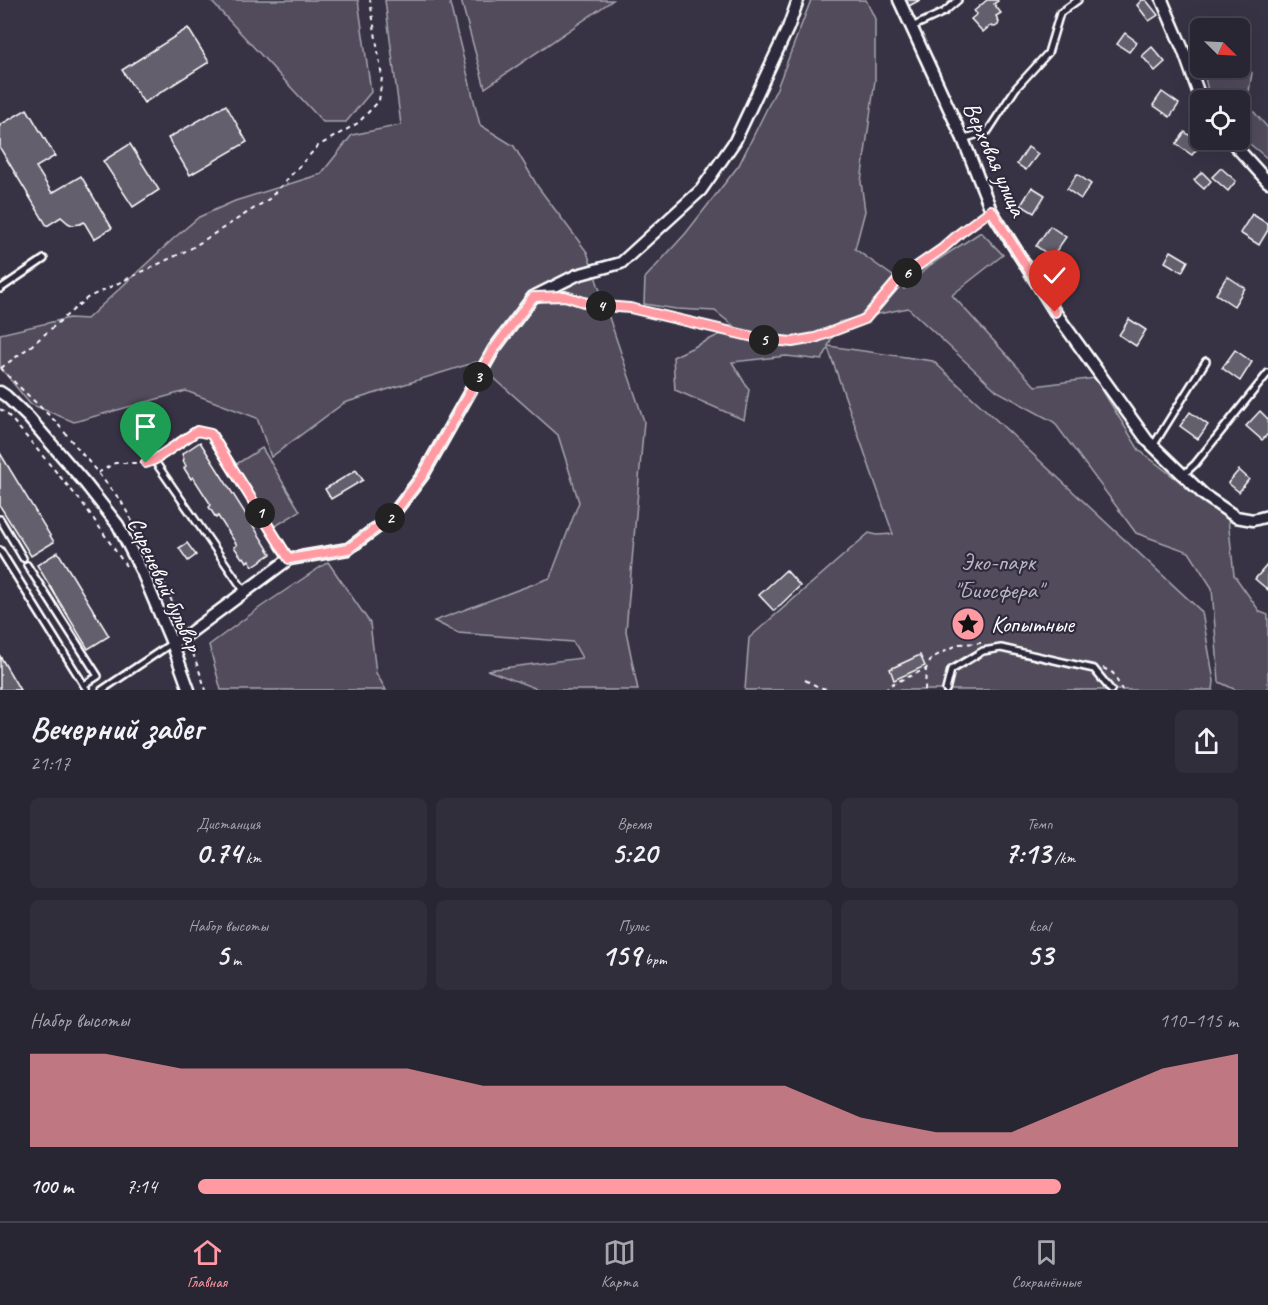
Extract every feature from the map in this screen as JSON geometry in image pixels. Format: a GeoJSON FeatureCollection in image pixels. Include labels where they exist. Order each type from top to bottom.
{"type":"FeatureCollection","features":[{"type":"Feature","properties":{"kind":"street"},"geometry":{"type":"LineString","coordinates":[[172,643],[187,635],[289,559],[348,549],[391,517],[423,475],[494,349],[533,297],[577,275],[621,263],[701,190],[735,141],[788,28],[798,0]]}},
{"type":"Feature","properties":{"kind":"street","name":"Верховая улица"},"geometry":{"type":"LineString","coordinates":[[899,0],[963,139],[991,210],[1055,312],[1147,440],[1183,475],[1204,495],[1236,517],[1253,520],[1268,516]]}},
{"type":"Feature","properties":{"kind":"street"},"geometry":{"type":"LineString","coordinates":[[1162,0],[1185,52],[1198,90]]}},
{"type":"Feature","properties":{"kind":"street"},"geometry":{"type":"LineString","coordinates":[[1239,150],[1268,182]]}},
{"type":"Feature","properties":{"kind":"street","name":"Сиреневый бульвар"},"geometry":{"type":"LineString","coordinates":[[0,392],[28,418],[118,525],[143,574],[189,690]]}},
{"type":"Feature","properties":{"kind":"lane"},"geometry":{"type":"LineString","coordinates":[[912,27],[944,12],[958,0]]}},
{"type":"Feature","properties":{"kind":"lane"},"geometry":{"type":"LineString","coordinates":[[963,139],[988,131],[1016,88],[1048,53],[1060,13],[1078,0]]}},
{"type":"Feature","properties":{"kind":"lane"},"geometry":{"type":"LineString","coordinates":[[0,289],[44,259]]}},
{"type":"Feature","properties":{"kind":"lane"},"geometry":{"type":"LineString","coordinates":[[1153,446],[1206,361]]}},
{"type":"Feature","properties":{"kind":"lane"},"geometry":{"type":"LineString","coordinates":[[1183,475],[1196,464],[1268,373]]}},
{"type":"Feature","properties":{"kind":"lane"},"geometry":{"type":"LineString","coordinates":[[245,592],[154,460],[197,431],[211,434],[289,559]]}},
{"type":"Feature","properties":{"kind":"lane"},"geometry":{"type":"LineString","coordinates":[[0,519],[22,558]]}},
{"type":"Feature","properties":{"kind":"lane"},"geometry":{"type":"LineString","coordinates":[[0,550],[85,688],[98,676],[27,565]]}},
{"type":"Feature","properties":{"kind":"lane"},"geometry":{"type":"LineString","coordinates":[[102,690],[172,643]]}},
{"type":"Feature","properties":{"kind":"lane"},"geometry":{"type":"LineString","coordinates":[[946,690],[951,670],[983,651],[1001,648],[1094,669],[1111,690]]}},
{"type":"Feature","properties":{"kind":"path"},"geometry":{"type":"LineString","coordinates":[[1,368],[31,346],[87,298],[190,249],[269,199],[318,146],[358,123],[379,101],[382,77],[370,0]]}},
{"type":"Feature","properties":{"kind":"path"},"geometry":{"type":"LineString","coordinates":[[555,296],[565,296],[593,305],[630,308],[762,339],[792,342],[815,338],[865,319],[900,278],[942,249],[991,210]]}},
{"type":"Feature","properties":{"kind":"path"},"geometry":{"type":"LineString","coordinates":[[0,409],[9,416],[84,506],[128,570]]}},
{"type":"Feature","properties":{"kind":"path"},"geometry":{"type":"LineString","coordinates":[[98,473],[115,463],[146,463],[154,460]]}},
{"type":"Feature","properties":{"kind":"path"},"geometry":{"type":"LineString","coordinates":[[925,690],[926,669],[932,658],[959,644],[988,642]]}},
{"type":"Feature","properties":{"kind":"path"},"geometry":{"type":"LineString","coordinates":[[1096,664],[1113,673],[1122,690]]}},
{"type":"Feature","properties":{"kind":"path"},"geometry":{"type":"LineString","coordinates":[[884,690],[926,669]]}},
{"type":"Feature","properties":{"kind":"path"},"geometry":{"type":"LineString","coordinates":[[804,680],[830,690]]}},
{"type":"Feature","properties":{"kind":"path"},"geometry":{"type":"LineString","coordinates":[[892,684],[892,690]]}},
{"type":"Feature","properties":{"kind":"green space"},"geometry":{"type":"Polygon","coordinates":[[[210,0],[358,0],[371,92],[346,122],[323,122],[210,0]]]}},
{"type":"Feature","properties":{"kind":"green space"},"geometry":{"type":"Polygon","coordinates":[[[385,0],[449,0],[480,125],[514,146],[538,187],[587,252],[644,421],[626,631],[638,690],[540,690],[487,670],[582,658],[573,642],[458,633],[434,621],[550,578],[579,502],[558,435],[476,362],[344,403],[271,457],[257,418],[186,391],[74,422],[30,404],[0,367],[0,334],[69,318],[87,319],[199,217],[235,201],[321,174],[352,135],[401,125],[385,0]]]}},
{"type":"Feature","properties":{"kind":"green space"},"geometry":{"type":"Polygon","coordinates":[[[461,0],[613,0],[485,88],[461,0]]]}},
{"type":"Feature","properties":{"kind":"green space","name":"Эко-парк \"Биосфера\""},"geometry":{"type":"Polygon","coordinates":[[[811,0],[866,0],[875,19],[875,80],[861,182],[865,211],[855,249],[901,282],[904,289],[930,265],[981,232],[1003,255],[952,295],[1035,386],[1095,378],[1139,450],[1228,519],[1234,575],[1260,612],[1268,615],[1268,690],[1236,690],[1219,682],[1212,588],[1189,552],[1136,533],[1054,422],[997,391],[908,308],[839,322],[828,346],[933,361],[1202,612],[1214,681],[1213,690],[745,690],[749,638],[869,533],[893,534],[828,348],[822,360],[786,356],[732,362],[749,390],[744,420],[675,390],[673,357],[735,327],[715,311],[676,309],[644,304],[645,278],[686,233],[739,165],[777,88],[811,0]]]}},
{"type":"Feature","properties":{"kind":"green space"},"geometry":{"type":"Polygon","coordinates":[[[1250,71],[1252,73],[1249,90],[1208,90],[1205,78],[1250,78],[1250,71]]]}},
{"type":"Feature","properties":{"kind":"green space"},"geometry":{"type":"Polygon","coordinates":[[[1250,107],[1268,128],[1268,159],[1250,144],[1250,107]]]}},
{"type":"Feature","properties":{"kind":"green space"},"geometry":{"type":"Polygon","coordinates":[[[262,448],[300,511],[269,530],[230,468],[262,448]]]}},
{"type":"Feature","properties":{"kind":"green space"},"geometry":{"type":"Polygon","coordinates":[[[328,562],[370,623],[376,673],[386,690],[221,690],[209,645],[328,562]]]}},
{"type":"Feature","properties":{"kind":"building"},"geometry":{"type":"Polygon","coordinates":[[[903,0],[920,0],[907,7],[903,0]]]}},
{"type":"Feature","properties":{"kind":"building"},"geometry":{"type":"Polygon","coordinates":[[[987,0],[997,0],[994,4],[1001,13],[996,16],[998,25],[990,26],[983,32],[971,19],[977,14],[974,11],[987,0]]]}},
{"type":"Feature","properties":{"kind":"building"},"geometry":{"type":"Polygon","coordinates":[[[1142,0],[1146,0],[1158,15],[1149,21],[1137,5],[1142,0]]]}},
{"type":"Feature","properties":{"kind":"building"},"geometry":{"type":"Polygon","coordinates":[[[188,28],[209,62],[144,103],[122,70],[188,28]]]}},
{"type":"Feature","properties":{"kind":"building"},"geometry":{"type":"Polygon","coordinates":[[[1125,33],[1137,42],[1129,52],[1117,44],[1125,33]]]}},
{"type":"Feature","properties":{"kind":"building"},"geometry":{"type":"Polygon","coordinates":[[[1152,47],[1165,62],[1155,71],[1142,56],[1152,47]]]}},
{"type":"Feature","properties":{"kind":"building"},"geometry":{"type":"Polygon","coordinates":[[[1162,92],[1179,104],[1170,117],[1153,105],[1162,92]]]}},
{"type":"Feature","properties":{"kind":"building"},"geometry":{"type":"Polygon","coordinates":[[[226,105],[247,142],[190,175],[168,138],[226,105]]]}},
{"type":"Feature","properties":{"kind":"building"},"geometry":{"type":"Polygon","coordinates":[[[27,109],[55,156],[36,167],[52,193],[81,176],[112,228],[94,239],[84,222],[72,225],[61,217],[47,226],[0,148],[0,125],[27,109]]]}},
{"type":"Feature","properties":{"kind":"building"},"geometry":{"type":"Polygon","coordinates":[[[1185,132],[1190,136],[1190,150],[1196,150],[1192,155],[1176,144],[1185,132]]]}},
{"type":"Feature","properties":{"kind":"building"},"geometry":{"type":"Polygon","coordinates":[[[130,144],[159,190],[133,207],[103,161],[130,144]]]}},
{"type":"Feature","properties":{"kind":"building"},"geometry":{"type":"Polygon","coordinates":[[[1028,147],[1038,154],[1026,170],[1017,164],[1028,147]]]}},
{"type":"Feature","properties":{"kind":"building"},"geometry":{"type":"Polygon","coordinates":[[[1221,168],[1236,181],[1228,191],[1212,177],[1221,168]]]}},
{"type":"Feature","properties":{"kind":"building"},"geometry":{"type":"Polygon","coordinates":[[[1202,172],[1211,181],[1204,189],[1194,180],[1202,172]]]}},
{"type":"Feature","properties":{"kind":"building"},"geometry":{"type":"Polygon","coordinates":[[[1077,174],[1091,184],[1081,199],[1067,189],[1077,174]]]}},
{"type":"Feature","properties":{"kind":"building"},"geometry":{"type":"Polygon","coordinates":[[[1032,187],[1045,195],[1034,213],[1021,205],[1032,187]]]}},
{"type":"Feature","properties":{"kind":"building"},"geometry":{"type":"Polygon","coordinates":[[[1252,214],[1268,224],[1268,230],[1259,245],[1240,233],[1252,214]]]}},
{"type":"Feature","properties":{"kind":"building"},"geometry":{"type":"Polygon","coordinates":[[[1050,226],[1066,237],[1052,257],[1036,246],[1050,226]]]}},
{"type":"Feature","properties":{"kind":"building"},"geometry":{"type":"Polygon","coordinates":[[[1171,251],[1188,261],[1182,272],[1165,262],[1171,251]]]}},
{"type":"Feature","properties":{"kind":"building"},"geometry":{"type":"Polygon","coordinates":[[[1227,276],[1245,288],[1234,306],[1216,294],[1227,276]]]}},
{"type":"Feature","properties":{"kind":"building"},"geometry":{"type":"Polygon","coordinates":[[[1129,319],[1146,330],[1136,346],[1119,335],[1129,319]]]}},
{"type":"Feature","properties":{"kind":"building"},"geometry":{"type":"Polygon","coordinates":[[[1235,350],[1252,362],[1240,381],[1222,368],[1235,350]]]}},
{"type":"Feature","properties":{"kind":"building"},"geometry":{"type":"Polygon","coordinates":[[[1260,411],[1268,419],[1268,434],[1262,440],[1246,426],[1260,411]]]}},
{"type":"Feature","properties":{"kind":"building"},"geometry":{"type":"Polygon","coordinates":[[[1190,412],[1208,425],[1198,439],[1180,426],[1190,412]]]}},
{"type":"Feature","properties":{"kind":"building"},"geometry":{"type":"Polygon","coordinates":[[[200,442],[271,554],[253,566],[249,560],[247,562],[244,557],[242,558],[234,547],[237,545],[218,516],[216,518],[209,507],[211,505],[193,477],[191,479],[184,468],[186,466],[182,454],[200,442]]]}},
{"type":"Feature","properties":{"kind":"building"},"geometry":{"type":"Polygon","coordinates":[[[0,453],[54,542],[31,556],[0,506],[0,453]]]}},
{"type":"Feature","properties":{"kind":"building"},"geometry":{"type":"Polygon","coordinates":[[[356,470],[363,480],[331,499],[325,489],[356,470]]]}},
{"type":"Feature","properties":{"kind":"building"},"geometry":{"type":"Polygon","coordinates":[[[1239,470],[1249,479],[1239,492],[1228,483],[1239,470]]]}},
{"type":"Feature","properties":{"kind":"building"},"geometry":{"type":"Polygon","coordinates":[[[187,543],[196,555],[188,561],[179,548],[187,543]]]}},
{"type":"Feature","properties":{"kind":"building"},"geometry":{"type":"Polygon","coordinates":[[[58,552],[109,636],[88,649],[37,565],[58,552]]]}},
{"type":"Feature","properties":{"kind":"building"},"geometry":{"type":"Polygon","coordinates":[[[1268,564],[1268,590],[1255,579],[1268,564]]]}},
{"type":"Feature","properties":{"kind":"building"},"geometry":{"type":"Polygon","coordinates":[[[786,570],[800,586],[774,611],[759,595],[786,570]]]}},
{"type":"Feature","properties":{"kind":"building"},"geometry":{"type":"Polygon","coordinates":[[[920,655],[925,666],[894,680],[890,669],[920,655]]]}},
{"type":"Feature","properties":{"kind":"building"},"geometry":{"type":"Polygon","coordinates":[[[0,656],[20,690],[0,690],[0,656]]]}},
{"type":"Feature","properties":{"kind":"place","name":"Копытные"},"geometry":{"type":"Point","coordinates":[968,624]}},
{"type":"Feature","properties":{"kind":"route"},"geometry":{"type":"LineString","coordinates":[[146,463],[197,431],[211,434],[289,559],[348,549],[391,517],[423,475],[494,349],[533,297],[565,296],[593,305],[630,308],[762,339],[792,342],[815,338],[865,319],[900,278],[942,249],[991,210],[1055,312]]}}]}
